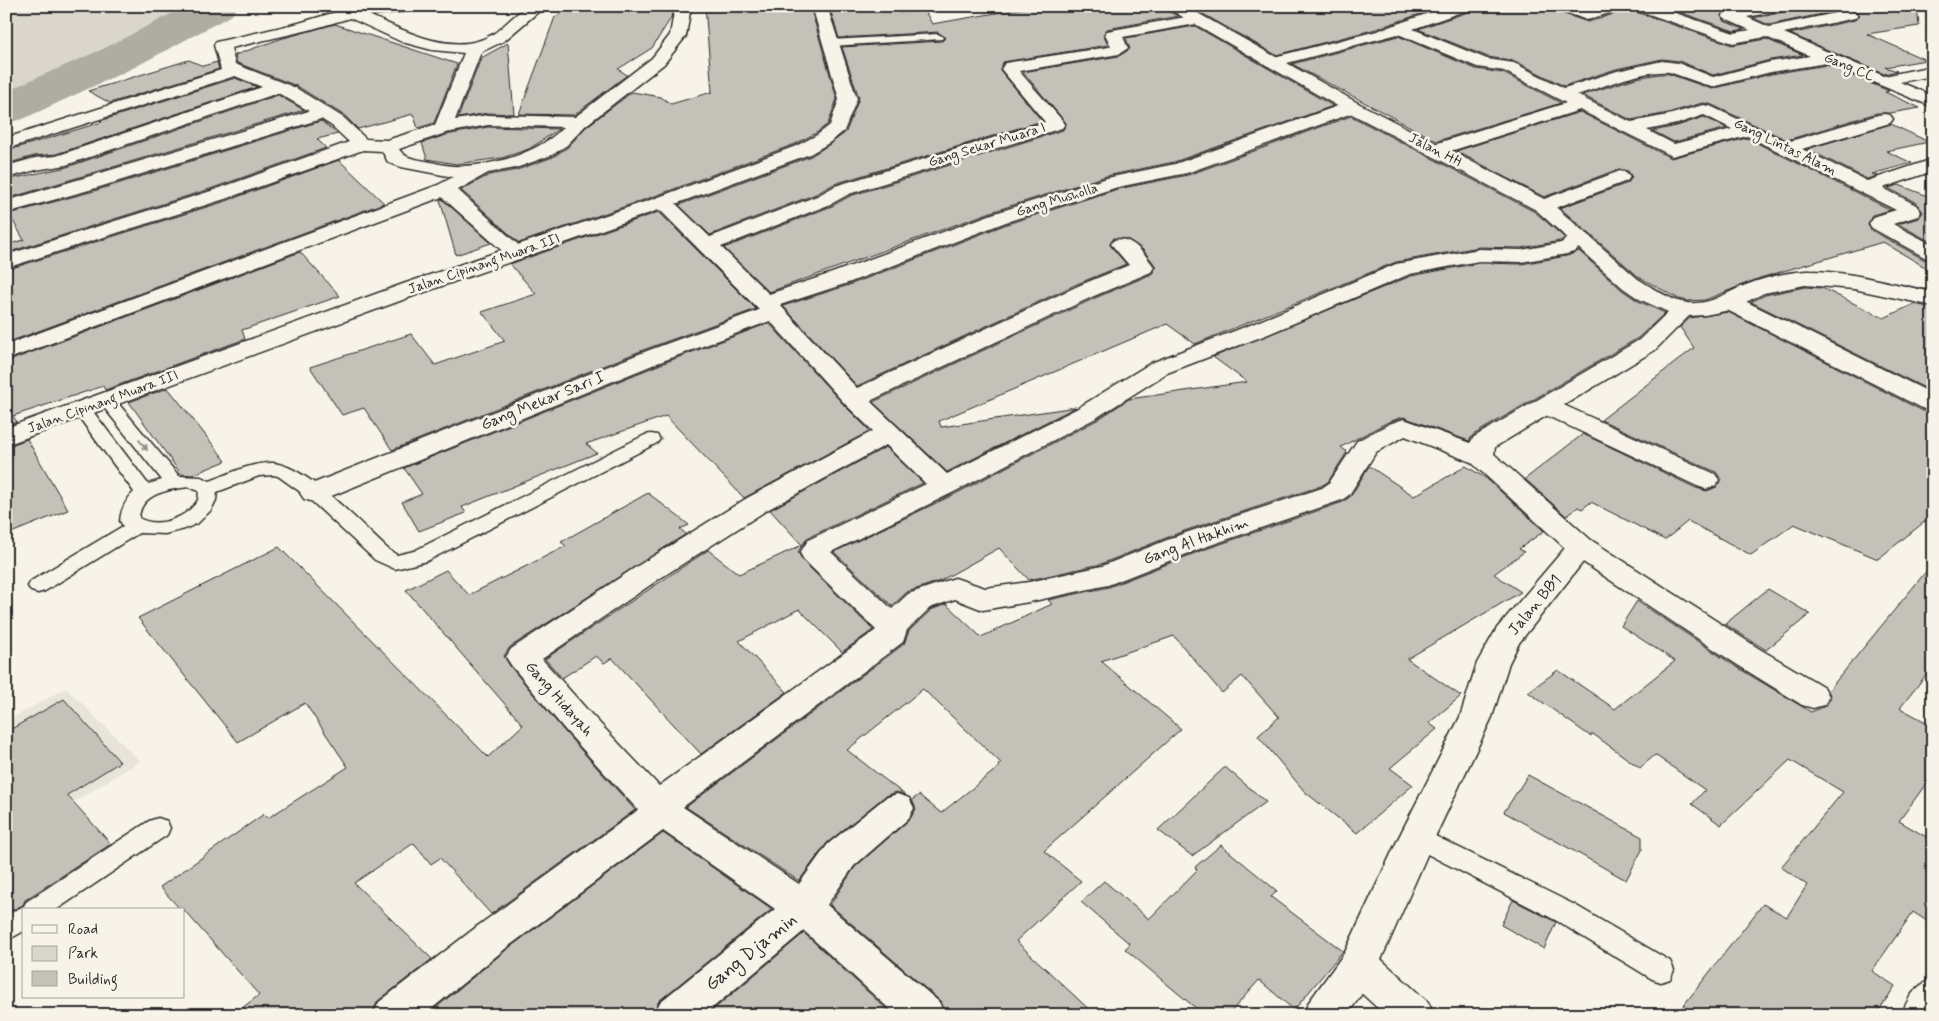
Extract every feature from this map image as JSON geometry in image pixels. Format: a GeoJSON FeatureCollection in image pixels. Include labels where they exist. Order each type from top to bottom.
{"type":"FeatureCollection","features":[{"type":"Feature","properties":{"kind":"street"},"geometry":{"type":"LineString","coordinates":[[222,45],[303,27],[349,11],[409,6]]}},
{"type":"Feature","properties":{"kind":"street"},"geometry":{"type":"LineString","coordinates":[[349,11],[408,39],[432,45],[474,49],[498,38],[538,6]]}},
{"type":"Feature","properties":{"kind":"street"},"geometry":{"type":"LineString","coordinates":[[388,146],[395,158],[408,163],[460,172],[509,164],[545,151],[560,141],[579,122],[658,61],[678,36],[683,6]]}},
{"type":"Feature","properties":{"kind":"street","name":"Jalan Cipinang Muara III"},"geometry":{"type":"LineString","coordinates":[[6,437],[803,150],[823,139],[838,127],[848,99],[820,6]]}},
{"type":"Feature","properties":{"kind":"street","name":"Jalan HH"},"geometry":{"type":"LineString","coordinates":[[1174,6],[1352,107],[1543,206],[1560,218],[1616,272],[1663,303],[1682,310]]}},
{"type":"Feature","properties":{"kind":"street"},"geometry":{"type":"LineString","coordinates":[[1272,62],[1329,49],[1399,29],[1465,6]]}},
{"type":"Feature","properties":{"kind":"street"},"geometry":{"type":"LineString","coordinates":[[1562,6],[1587,15],[1617,6]]}},
{"type":"Feature","properties":{"kind":"street"},"geometry":{"type":"LineString","coordinates":[[1639,6],[1733,38],[1850,15]]}},
{"type":"Feature","properties":{"kind":"street","name":"Gang CC"},"geometry":{"type":"LineString","coordinates":[[1783,6],[1730,16],[1882,81],[1933,72]]}},
{"type":"Feature","properties":{"kind":"street","name":"Gang Sekar Muara I"},"geometry":{"type":"LineString","coordinates":[[706,246],[842,190],[1056,124],[1009,70],[1011,68],[1113,51],[1120,48],[1113,34],[1197,20]]}},
{"type":"Feature","properties":{"kind":"street"},"geometry":{"type":"LineString","coordinates":[[222,45],[257,22]]}},
{"type":"Feature","properties":{"kind":"street"},"geometry":{"type":"LineString","coordinates":[[1399,29],[1483,63],[1504,66],[1672,150],[1748,130]]}},
{"type":"Feature","properties":{"kind":"street"},"geometry":{"type":"LineString","coordinates":[[222,45],[228,67],[290,92],[338,122],[361,144]]}},
{"type":"Feature","properties":{"kind":"street"},"geometry":{"type":"LineString","coordinates":[[444,128],[474,49]]}},
{"type":"Feature","properties":{"kind":"street"},"geometry":{"type":"LineString","coordinates":[[1563,94],[1624,75],[1662,66],[1672,67],[1712,82],[1770,67],[1830,58]]}},
{"type":"Feature","properties":{"kind":"street"},"geometry":{"type":"LineString","coordinates":[[6,144],[237,70]]}},
{"type":"Feature","properties":{"kind":"street"},"geometry":{"type":"LineString","coordinates":[[1882,81],[1933,102]]}},
{"type":"Feature","properties":{"kind":"street"},"geometry":{"type":"LineString","coordinates":[[6,172],[35,164],[59,161],[278,87]]}},
{"type":"Feature","properties":{"kind":"street"},"geometry":{"type":"LineString","coordinates":[[1435,150],[1582,104]]}},
{"type":"Feature","properties":{"kind":"street","name":"Gang Musholla"},"geometry":{"type":"LineString","coordinates":[[769,308],[840,278],[999,218],[1114,182],[1180,169],[1352,107]]}},
{"type":"Feature","properties":{"kind":"street","name":"Gang Lintas Alam"},"geometry":{"type":"LineString","coordinates":[[1629,128],[1671,120],[1706,110],[1912,210],[1911,212],[1880,221],[1879,224],[1933,254]]}},
{"type":"Feature","properties":{"kind":"street"},"geometry":{"type":"LineString","coordinates":[[6,207],[102,181],[322,112]]}},
{"type":"Feature","properties":{"kind":"street"},"geometry":{"type":"LineString","coordinates":[[1787,148],[1884,119]]}},
{"type":"Feature","properties":{"kind":"street"},"geometry":{"type":"LineString","coordinates":[[6,262],[218,195],[361,144],[388,146],[444,128],[488,120],[579,122]]}},
{"type":"Feature","properties":{"kind":"street"},"geometry":{"type":"LineString","coordinates":[[1868,187],[1933,166]]}},
{"type":"Feature","properties":{"kind":"street"},"geometry":{"type":"LineString","coordinates":[[6,353],[445,189],[481,170]]}},
{"type":"Feature","properties":{"kind":"street"},"geometry":{"type":"LineString","coordinates":[[1543,206],[1620,177]]}},
{"type":"Feature","properties":{"kind":"street"},"geometry":{"type":"LineString","coordinates":[[445,189],[516,253]]}},
{"type":"Feature","properties":{"kind":"street"},"geometry":{"type":"LineString","coordinates":[[663,202],[769,308],[854,398],[944,486]]}},
{"type":"Feature","properties":{"kind":"street"},"geometry":{"type":"LineString","coordinates":[[892,627],[814,552],[818,547],[944,486],[1087,413],[1159,368],[1258,330],[1404,269],[1479,255],[1520,256],[1567,248],[1581,238]]}},
{"type":"Feature","properties":{"kind":"street"},"geometry":{"type":"LineString","coordinates":[[854,398],[1086,291],[1143,267],[1121,244]]}},
{"type":"Feature","properties":{"kind":"street"},"geometry":{"type":"LineString","coordinates":[[1813,696],[1747,656],[1581,547],[1480,456],[1483,443],[1647,345],[1682,310],[1706,309],[1729,302],[1759,288],[1803,278],[1826,278],[1933,299]]}},
{"type":"Feature","properties":{"kind":"street"},"geometry":{"type":"LineString","coordinates":[[1729,302],[1933,404]]}},
{"type":"Feature","properties":{"kind":"street","name":"Gang Mekar Sari I"},"geometry":{"type":"LineString","coordinates":[[314,493],[769,308]]}},
{"type":"Feature","properties":{"kind":"street"},"geometry":{"type":"LineString","coordinates":[[1546,406],[1706,480]]}},
{"type":"Feature","properties":{"kind":"street","name":"Gang Al Hakhim"},"geometry":{"type":"LineString","coordinates":[[393,1015],[659,809],[886,640],[892,634],[892,627],[919,601],[955,588],[983,598],[1029,592],[1108,574],[1192,541],[1332,494],[1339,489],[1366,447],[1404,427],[1480,456]]}},
{"type":"Feature","properties":{"kind":"street","name":"Gang Hidayah"},"geometry":{"type":"LineString","coordinates":[[889,433],[757,504],[649,572],[522,658],[578,722],[659,809],[804,908],[925,1015]]}},
{"type":"Feature","properties":{"kind":"street","name":"Jalan BB1"},"geometry":{"type":"LineString","coordinates":[[1323,1015],[1359,965],[1417,837],[1476,717],[1497,656],[1508,636],[1581,547]]}},
{"type":"Feature","properties":{"kind":"street","name":"Gang Djamin"},"geometry":{"type":"LineString","coordinates":[[674,1015],[804,908],[840,855],[897,808]]}},
{"type":"Feature","properties":{"kind":"street"},"geometry":{"type":"LineString","coordinates":[[1359,965],[1414,1015]]}},
{"type":"Feature","properties":{"kind":"street"},"geometry":{"type":"LineString","coordinates":[[1921,1015],[1933,997]]}},
{"type":"Feature","properties":{"kind":"lane"},"geometry":{"type":"LineString","coordinates":[[831,43],[938,37]]}},
{"type":"Feature","properties":{"kind":"lane"},"geometry":{"type":"LineString","coordinates":[[106,400],[174,482]]}},
{"type":"Feature","properties":{"kind":"lane"},"geometry":{"type":"LineString","coordinates":[[82,409],[137,481],[144,494]]}},
{"type":"Feature","properties":{"kind":"lane"},"geometry":{"type":"LineString","coordinates":[[208,489],[259,471],[283,470],[314,493],[382,555],[395,562],[420,556],[651,439]]}},
{"type":"Feature","properties":{"kind":"lane"},"geometry":{"type":"LineString","coordinates":[[189,481],[201,483],[208,489],[210,497],[205,507],[187,520],[164,528],[148,530],[136,527],[129,521],[128,512],[133,503],[144,494],[159,486],[174,482],[189,481]]}},
{"type":"Feature","properties":{"kind":"lane"},"geometry":{"type":"LineString","coordinates":[[38,586],[136,527]]}},
{"type":"Feature","properties":{"kind":"lane"},"geometry":{"type":"LineString","coordinates":[[37,908],[158,828]]}},
{"type":"Feature","properties":{"kind":"lane"},"geometry":{"type":"LineString","coordinates":[[1417,837],[1566,913],[1661,970]]}},
{"type":"Feature","properties":{"kind":"lane"},"geometry":{"type":"LineString","coordinates":[[6,928],[22,918]]}},
{"type":"Feature","properties":{"kind":"shaded area"},"geometry":{"type":"Polygon","coordinates":[[[66,688],[140,761],[6,844],[6,722],[66,688]]]}},
{"type":"Feature","properties":{"kind":"green space"},"geometry":{"type":"Polygon","coordinates":[[[19,6],[187,6],[130,46],[6,104],[6,9],[19,6]]]}},
{"type":"Feature","properties":{"kind":"building"},"geometry":{"type":"Polygon","coordinates":[[[574,6],[673,6],[671,18],[652,48],[618,69],[627,75],[574,115],[519,114],[555,17],[574,6]]]}},
{"type":"Feature","properties":{"kind":"building"},"geometry":{"type":"Polygon","coordinates":[[[705,6],[810,6],[837,99],[828,124],[795,144],[655,196],[519,243],[461,190],[489,175],[517,170],[553,157],[568,147],[586,127],[632,92],[661,97],[671,104],[712,92],[705,6]]]}},
{"type":"Feature","properties":{"kind":"building"},"geometry":{"type":"Polygon","coordinates":[[[829,6],[896,6],[899,13],[925,11],[932,24],[1037,6],[1165,6],[1168,11],[1178,16],[1107,29],[1103,35],[1108,45],[1003,62],[1000,70],[1042,121],[834,184],[816,194],[710,235],[679,205],[811,156],[846,132],[859,98],[842,47],[942,41],[945,38],[938,32],[839,38],[829,6]]]}},
{"type":"Feature","properties":{"kind":"building"},"geometry":{"type":"Polygon","coordinates":[[[1189,6],[1443,6],[1376,29],[1276,55],[1189,6]]]}},
{"type":"Feature","properties":{"kind":"building"},"geometry":{"type":"Polygon","coordinates":[[[1474,6],[1552,6],[1555,11],[1588,22],[1623,11],[1626,6],[1630,6],[1633,11],[1732,45],[1766,39],[1803,55],[1770,60],[1713,75],[1679,61],[1662,59],[1616,69],[1564,86],[1515,61],[1488,57],[1418,29],[1471,11],[1474,6]]]}},
{"type":"Feature","properties":{"kind":"building"},"geometry":{"type":"Polygon","coordinates":[[[1662,6],[1747,6],[1725,11],[1721,15],[1724,21],[1744,29],[1734,31],[1662,6]]]}},
{"type":"Feature","properties":{"kind":"building"},"geometry":{"type":"Polygon","coordinates":[[[1792,6],[1917,6],[1919,26],[1867,34],[1926,60],[1885,67],[1897,71],[1884,74],[1790,34],[1855,20],[1860,15],[1851,8],[1769,25],[1753,18],[1788,11],[1792,6]]]}},
{"type":"Feature","properties":{"kind":"building"},"geometry":{"type":"Polygon","coordinates":[[[335,24],[457,64],[434,123],[418,128],[413,114],[358,129],[345,116],[297,86],[237,63],[235,55],[280,39],[335,24]]]}},
{"type":"Feature","properties":{"kind":"building"},"geometry":{"type":"Polygon","coordinates":[[[1195,26],[1333,106],[1174,162],[1106,176],[991,212],[769,292],[724,248],[832,206],[850,196],[1063,130],[1066,123],[1023,72],[1119,56],[1130,49],[1126,38],[1195,26]]]}},
{"type":"Feature","properties":{"kind":"building"},"geometry":{"type":"Polygon","coordinates":[[[1398,36],[1476,69],[1503,73],[1561,103],[1437,141],[1292,64],[1398,36]]]}},
{"type":"Feature","properties":{"kind":"building"},"geometry":{"type":"Polygon","coordinates":[[[508,43],[514,114],[488,113],[458,118],[481,58],[508,43]]]}},
{"type":"Feature","properties":{"kind":"building"},"geometry":{"type":"Polygon","coordinates":[[[189,60],[203,66],[217,62],[219,69],[110,103],[88,91],[189,60]]]}},
{"type":"Feature","properties":{"kind":"building"},"geometry":{"type":"Polygon","coordinates":[[[1827,65],[1889,91],[1885,92],[1920,108],[1890,113],[1877,113],[1787,140],[1710,104],[1702,103],[1668,113],[1631,120],[1582,95],[1636,78],[1659,74],[1669,74],[1712,89],[1771,74],[1827,65]]]}},
{"type":"Feature","properties":{"kind":"building"},"geometry":{"type":"Polygon","coordinates":[[[235,78],[257,87],[56,154],[34,156],[6,164],[6,151],[102,122],[100,121],[235,78]]]}},
{"type":"Feature","properties":{"kind":"building"},"geometry":{"type":"Polygon","coordinates":[[[278,95],[304,110],[6,199],[6,180],[67,167],[278,95]]]}},
{"type":"Feature","properties":{"kind":"building"},"geometry":{"type":"Polygon","coordinates":[[[1580,112],[1671,158],[1747,138],[1891,210],[1872,215],[1868,225],[1871,230],[1925,260],[1933,262],[1933,272],[1883,242],[1760,278],[1705,300],[1688,301],[1679,299],[1639,277],[1560,208],[1628,183],[1632,177],[1628,171],[1619,169],[1544,197],[1456,151],[1580,112]]]}},
{"type":"Feature","properties":{"kind":"building"},"geometry":{"type":"Polygon","coordinates":[[[1351,116],[1535,212],[1565,238],[1560,241],[1521,248],[1479,247],[1396,262],[1195,344],[1167,324],[939,421],[941,427],[1076,407],[947,472],[873,402],[1095,298],[1152,274],[1156,266],[1143,250],[1127,239],[1114,238],[1110,245],[1126,264],[1077,284],[857,386],[783,306],[849,285],[1007,224],[1118,189],[1188,175],[1351,116]]]}},
{"type":"Feature","properties":{"kind":"building"},"geometry":{"type":"Polygon","coordinates":[[[1704,117],[1727,128],[1674,142],[1653,131],[1677,126],[1704,117]]]}},
{"type":"Feature","properties":{"kind":"building"},"geometry":{"type":"Polygon","coordinates":[[[321,121],[338,134],[317,139],[326,148],[210,189],[6,253],[6,245],[24,240],[9,214],[94,191],[321,121]]]}},
{"type":"Feature","properties":{"kind":"building"},"geometry":{"type":"Polygon","coordinates":[[[1891,124],[1929,142],[1886,151],[1912,163],[1872,174],[1877,176],[1867,179],[1807,149],[1891,124]]]}},
{"type":"Feature","properties":{"kind":"building"},"geometry":{"type":"Polygon","coordinates":[[[488,127],[559,129],[529,149],[502,158],[456,164],[427,159],[422,143],[446,135],[488,127]]]}},
{"type":"Feature","properties":{"kind":"building"},"geometry":{"type":"Polygon","coordinates":[[[339,160],[384,203],[6,343],[6,270],[226,201],[339,160]]]}},
{"type":"Feature","properties":{"kind":"building"},"geometry":{"type":"Polygon","coordinates":[[[1899,185],[1933,198],[1933,243],[1898,224],[1919,218],[1923,212],[1917,203],[1888,188],[1899,185]]]}},
{"type":"Feature","properties":{"kind":"building"},"geometry":{"type":"Polygon","coordinates":[[[442,199],[491,243],[456,255],[440,200],[442,199]]]}},
{"type":"Feature","properties":{"kind":"building"},"geometry":{"type":"Polygon","coordinates":[[[659,212],[756,309],[643,350],[392,450],[364,408],[342,415],[310,367],[411,334],[435,365],[505,341],[482,312],[536,294],[510,264],[659,212]]]}},
{"type":"Feature","properties":{"kind":"building"},"geometry":{"type":"Polygon","coordinates":[[[1579,251],[1622,290],[1638,301],[1665,313],[1638,338],[1473,435],[1469,441],[1403,417],[1388,422],[1341,447],[1347,452],[1328,482],[1321,486],[1181,532],[1101,564],[1029,580],[999,548],[940,581],[907,592],[892,606],[834,552],[955,494],[1097,420],[1129,399],[1247,382],[1213,357],[1411,276],[1479,263],[1521,264],[1567,256],[1579,251]]]}},
{"type":"Feature","properties":{"kind":"building"},"geometry":{"type":"Polygon","coordinates":[[[300,252],[340,296],[242,330],[245,339],[105,390],[103,386],[13,416],[17,422],[6,426],[6,362],[300,252]]]}},
{"type":"Feature","properties":{"kind":"building"},"geometry":{"type":"Polygon","coordinates":[[[1805,287],[1822,288],[1884,318],[1914,304],[1933,308],[1933,392],[1751,302],[1765,295],[1805,287]]]}},
{"type":"Feature","properties":{"kind":"building"},"geometry":{"type":"Polygon","coordinates":[[[1728,312],[1923,411],[1933,413],[1933,515],[1878,559],[1794,524],[1751,555],[1688,521],[1665,540],[1591,502],[1582,509],[1578,507],[1566,516],[1525,479],[1583,434],[1696,488],[1707,491],[1717,487],[1721,479],[1716,472],[1601,420],[1694,348],[1680,327],[1690,318],[1728,312]]]}},
{"type":"Feature","properties":{"kind":"building"},"geometry":{"type":"Polygon","coordinates":[[[769,323],[870,431],[744,498],[666,416],[586,444],[597,453],[462,507],[466,513],[419,531],[402,502],[422,494],[404,468],[661,364],[769,323]]]}},
{"type":"Feature","properties":{"kind":"building"},"geometry":{"type":"Polygon","coordinates":[[[168,388],[226,461],[192,475],[181,474],[129,402],[168,388]]]}},
{"type":"Feature","properties":{"kind":"building"},"geometry":{"type":"Polygon","coordinates":[[[27,439],[68,510],[6,535],[6,447],[27,439]]]}},
{"type":"Feature","properties":{"kind":"building"},"geometry":{"type":"Polygon","coordinates":[[[886,447],[923,483],[807,538],[798,552],[803,561],[873,630],[842,652],[799,609],[739,641],[787,692],[701,754],[612,658],[604,663],[596,656],[562,678],[545,659],[708,550],[739,574],[802,545],[770,510],[886,447]]]}},
{"type":"Feature","properties":{"kind":"building"},"geometry":{"type":"Polygon","coordinates":[[[1369,466],[1414,496],[1466,466],[1487,479],[1544,531],[1519,549],[1524,552],[1494,574],[1521,592],[1407,659],[1461,696],[1429,723],[1437,729],[1390,768],[1413,785],[1357,833],[1305,792],[1258,736],[1279,717],[1242,676],[1222,693],[1174,636],[1101,661],[1181,729],[1044,851],[1081,881],[1016,941],[1095,1015],[947,1015],[940,1001],[830,905],[855,867],[910,819],[916,809],[912,800],[919,795],[941,813],[999,767],[998,765],[1001,763],[923,689],[847,750],[905,795],[896,792],[884,797],[827,843],[799,881],[686,807],[904,644],[909,631],[931,610],[946,604],[981,637],[1052,604],[1048,600],[1109,587],[1203,550],[1343,502],[1351,496],[1369,466]]]}},
{"type":"Feature","properties":{"kind":"building"},"geometry":{"type":"Polygon","coordinates":[[[648,493],[689,525],[680,529],[686,534],[510,647],[504,656],[510,666],[565,732],[635,810],[491,914],[440,858],[431,864],[414,843],[354,883],[432,959],[378,1001],[371,1015],[233,1015],[259,995],[185,911],[185,908],[179,908],[160,887],[264,814],[268,818],[348,767],[305,703],[238,742],[138,618],[279,547],[488,757],[523,725],[406,590],[446,570],[469,595],[566,546],[561,542],[648,493]]]}},
{"type":"Feature","properties":{"kind":"building"},"geometry":{"type":"Polygon","coordinates":[[[1933,563],[1933,666],[1900,708],[1933,726],[1933,774],[1899,821],[1933,841],[1933,925],[1913,912],[1872,971],[1895,986],[1876,1015],[1676,1015],[1763,904],[1787,917],[1807,885],[1781,867],[1843,792],[1790,760],[1721,825],[1692,804],[1705,790],[1655,755],[1640,768],[1593,734],[1590,736],[1528,692],[1558,670],[1615,709],[1675,661],[1621,626],[1637,601],[1735,666],[1811,712],[1826,706],[1831,697],[1828,691],[1933,563]]]}},
{"type":"Feature","properties":{"kind":"building"},"geometry":{"type":"Polygon","coordinates":[[[1768,589],[1810,614],[1766,650],[1725,624],[1768,589]]]}},
{"type":"Feature","properties":{"kind":"building"},"geometry":{"type":"Polygon","coordinates":[[[64,699],[120,762],[67,795],[111,844],[25,900],[23,905],[6,913],[6,732],[64,699]]]}},
{"type":"Feature","properties":{"kind":"building"},"geometry":{"type":"Polygon","coordinates":[[[1225,767],[1266,802],[1192,856],[1158,830],[1225,767]]]}},
{"type":"Feature","properties":{"kind":"building"},"geometry":{"type":"Polygon","coordinates":[[[1528,775],[1642,837],[1642,850],[1626,880],[1504,812],[1528,775]]]}},
{"type":"Feature","properties":{"kind":"building"},"geometry":{"type":"Polygon","coordinates":[[[663,833],[772,909],[659,1001],[652,1015],[427,1015],[506,950],[663,833]]]}},
{"type":"Feature","properties":{"kind":"building"},"geometry":{"type":"Polygon","coordinates":[[[1221,845],[1277,891],[1271,897],[1343,951],[1294,1010],[1259,980],[1228,1015],[1204,1015],[1125,949],[1130,944],[1081,902],[1104,881],[1149,919],[1197,870],[1195,867],[1221,845]]]}},
{"type":"Feature","properties":{"kind":"building"},"geometry":{"type":"Polygon","coordinates":[[[1513,900],[1556,922],[1544,949],[1501,925],[1513,900]]]}},
{"type":"Feature","properties":{"kind":"building"},"geometry":{"type":"Polygon","coordinates":[[[804,933],[893,1015],[707,1015],[804,933]]]}},
{"type":"Feature","properties":{"kind":"waterway"},"geometry":{"type":"LineString","coordinates":[[6,109],[119,58],[218,6]]}}]}
